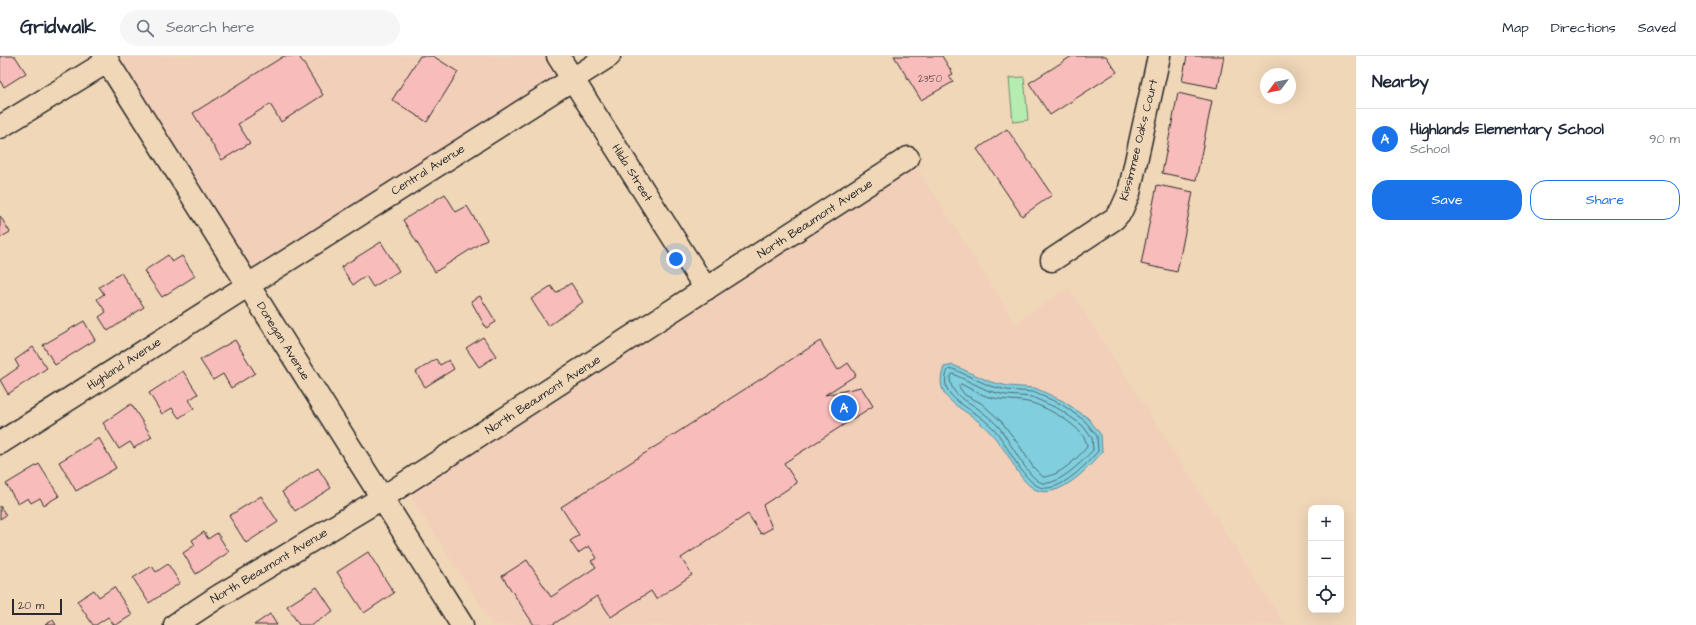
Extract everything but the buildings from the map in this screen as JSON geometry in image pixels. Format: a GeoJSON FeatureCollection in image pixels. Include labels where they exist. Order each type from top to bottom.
{"type":"FeatureCollection","features":[{"type":"Feature","properties":{"kind":"street","name":"Hilda Street"},"geometry":{"type":"LineString","coordinates":[[558,56],[706,290]]}},
{"type":"Feature","properties":{"kind":"street","name":"Central Avenue"},"geometry":{"type":"LineString","coordinates":[[248,285],[609,56]]}},
{"type":"Feature","properties":{"kind":"street","name":"Kissimmee Oaks Court"},"geometry":{"type":"LineString","coordinates":[[1052,260],[1114,219],[1121,211],[1129,193],[1159,56]]}},
{"type":"Feature","properties":{"kind":"street"},"geometry":{"type":"LineString","coordinates":[[0,127],[106,59]]}},
{"type":"Feature","properties":{"kind":"street","name":"Donegan Avenue"},"geometry":{"type":"LineString","coordinates":[[106,59],[462,625]]}},
{"type":"Feature","properties":{"kind":"street","name":"North Beaumont Avenue"},"geometry":{"type":"LineString","coordinates":[[175,625],[218,596],[382,498],[706,290],[908,158]]}},
{"type":"Feature","properties":{"kind":"street","name":"Highland Avenue"},"geometry":{"type":"LineString","coordinates":[[0,443],[248,285]]}},
{"type":"Feature","properties":{"kind":"shaded area"},"geometry":{"type":"Polygon","coordinates":[[[116,56],[547,56],[559,76],[249,269],[116,56]]]}},
{"type":"Feature","properties":{"kind":"shaded area"},"geometry":{"type":"Polygon","coordinates":[[[916,166],[1015,323],[1069,288],[1285,625],[493,625],[409,494],[916,166]]]}},
{"type":"Feature","properties":{"kind":"green space"},"geometry":{"type":"Polygon","coordinates":[[[1024,77],[1028,120],[1013,122],[1009,78],[1024,77]]]}},
{"type":"Feature","properties":{"kind":"water"},"geometry":{"type":"Polygon","coordinates":[[[953,365],[991,382],[1008,386],[1035,388],[1063,401],[1088,418],[1101,435],[1102,452],[1079,476],[1059,489],[1049,492],[1039,491],[1030,486],[1020,475],[998,441],[991,433],[972,416],[956,406],[945,394],[942,387],[941,378],[944,367],[953,365]]]}},
{"type":"Feature","properties":{"kind":"place","name":"Highlands Elementary School"},"geometry":{"type":"Point","coordinates":[844,408]}}]}
